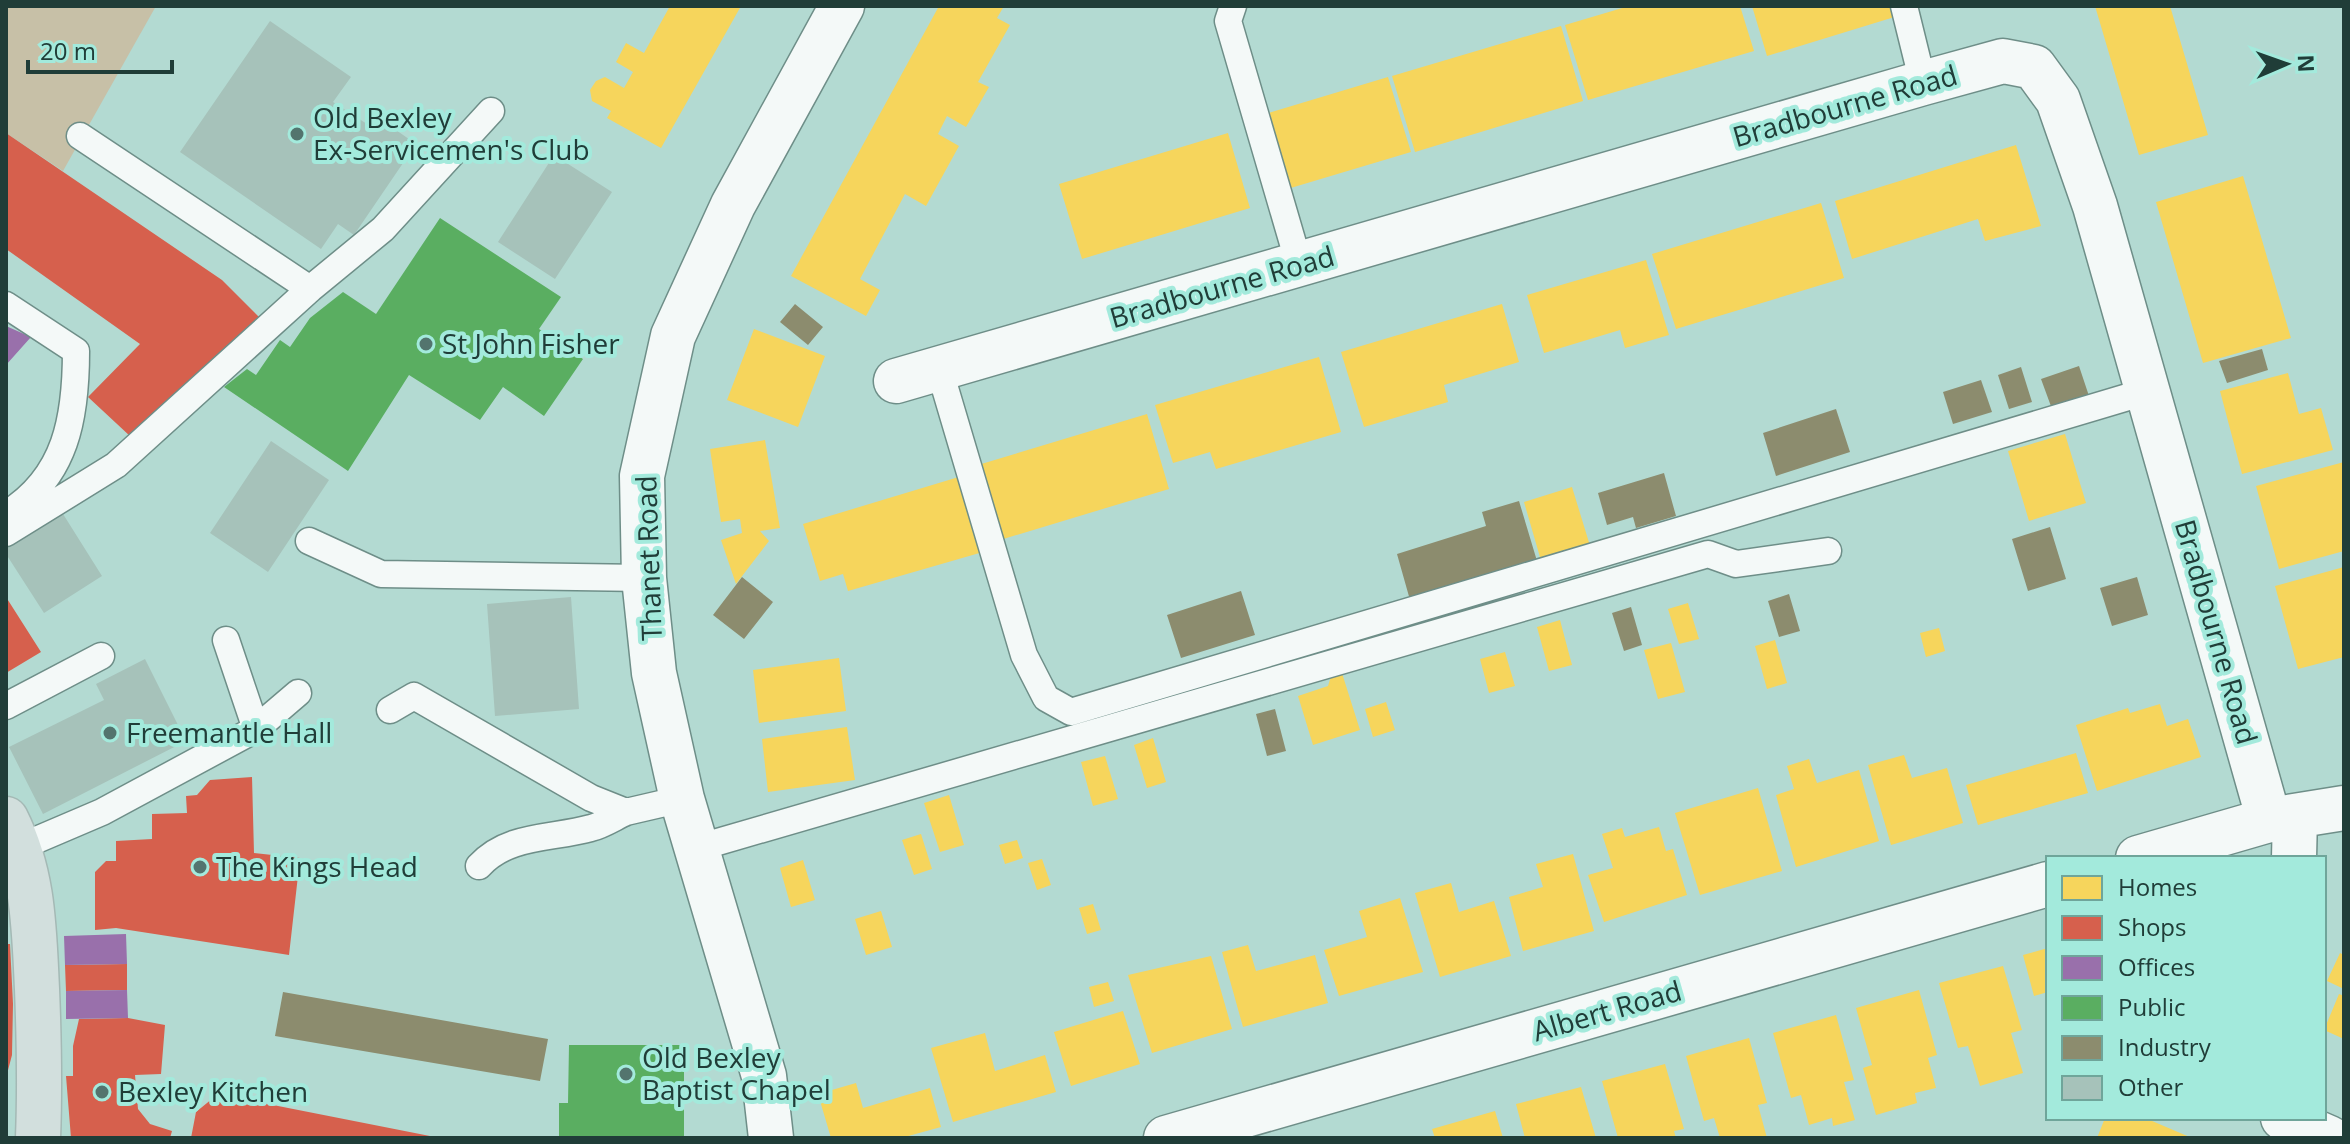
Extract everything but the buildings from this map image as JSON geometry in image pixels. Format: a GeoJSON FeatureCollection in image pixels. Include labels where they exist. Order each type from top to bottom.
{"type":"FeatureCollection","features":[{"type":"Feature","properties":{"kind":"main road"},"geometry":{"type":"LineString","coordinates":[[13,833],[31,887],[35,932],[41,1079],[38,1138]]}},
{"type":"Feature","properties":{"kind":"street","name":"Thanet Road"},"geometry":{"type":"LineString","coordinates":[[771,1138],[764,1076],[682,799],[654,673],[644,578],[642,476],[673,336],[733,205],[842,6]]}},
{"type":"Feature","properties":{"kind":"street","name":"Bradbourne Road"},"geometry":{"type":"LineString","coordinates":[[896,381],[1923,83],[2003,61],[2034,67],[2058,100],[2090,191],[2148,391],[2286,831]]}},
{"type":"Feature","properties":{"kind":"street"},"geometry":{"type":"LineString","coordinates":[[2149,856],[2286,831],[2344,808]]}},
{"type":"Feature","properties":{"kind":"street","name":"Albert Road"},"geometry":{"type":"LineString","coordinates":[[1166,1138],[2046,885]]}},
{"type":"Feature","properties":{"kind":"street"},"geometry":{"type":"LineString","coordinates":[[2288,1120],[2329,1138]]}},
{"type":"Feature","properties":{"kind":"lane"},"geometry":{"type":"LineString","coordinates":[[1233,6],[1228,21],[1299,264]]}},
{"type":"Feature","properties":{"kind":"lane"},"geometry":{"type":"LineString","coordinates":[[1904,6],[1923,83]]}},
{"type":"Feature","properties":{"kind":"lane"},"geometry":{"type":"LineString","coordinates":[[6,533],[116,465],[310,289],[383,229],[491,111]]}},
{"type":"Feature","properties":{"kind":"lane"},"geometry":{"type":"LineString","coordinates":[[80,136],[310,289]]}},
{"type":"Feature","properties":{"kind":"lane"},"geometry":{"type":"LineString","coordinates":[[6,305],[76,351],[76,403],[60,454],[29,500],[6,514]]}},
{"type":"Feature","properties":{"kind":"lane"},"geometry":{"type":"LineString","coordinates":[[939,368],[1024,655],[1046,698],[1071,712],[2148,391]]}},
{"type":"Feature","properties":{"kind":"lane"},"geometry":{"type":"LineString","coordinates":[[309,541],[381,574],[644,578]]}},
{"type":"Feature","properties":{"kind":"lane"},"geometry":{"type":"LineString","coordinates":[[697,848],[1708,554],[1736,564],[1828,551]]}},
{"type":"Feature","properties":{"kind":"lane"},"geometry":{"type":"LineString","coordinates":[[226,640],[256,729]]}},
{"type":"Feature","properties":{"kind":"lane"},"geometry":{"type":"LineString","coordinates":[[6,706],[101,656]]}},
{"type":"Feature","properties":{"kind":"lane"},"geometry":{"type":"LineString","coordinates":[[13,833],[102,812],[256,729],[298,693]]}},
{"type":"Feature","properties":{"kind":"lane"},"geometry":{"type":"LineString","coordinates":[[390,710],[414,696],[591,798],[626,812]]}},
{"type":"Feature","properties":{"kind":"lane"},"geometry":{"type":"LineString","coordinates":[[479,866],[493,850],[525,840],[593,828],[626,812],[682,799]]}},
{"type":"Feature","properties":{"kind":"shaded area"},"geometry":{"type":"Polygon","coordinates":[[[6,6],[156,6],[63,171],[6,133],[6,6]]]}},
{"type":"Feature","properties":{"kind":"place","name":"Old Bexley Ex-Servicemen's Club"},"geometry":{"type":"Point","coordinates":[297,134]}},
{"type":"Feature","properties":{"kind":"place","name":"St John Fisher"},"geometry":{"type":"Point","coordinates":[426,344]}},
{"type":"Feature","properties":{"kind":"place","name":"Freemantle Hall"},"geometry":{"type":"Point","coordinates":[110,733]}},
{"type":"Feature","properties":{"kind":"place","name":"The Kings Head"},"geometry":{"type":"Point","coordinates":[200,867]}},
{"type":"Feature","properties":{"kind":"place","name":"Old Bexley Baptist Chapel"},"geometry":{"type":"Point","coordinates":[626,1074]}},
{"type":"Feature","properties":{"kind":"place","name":"Bexley Kitchen"},"geometry":{"type":"Point","coordinates":[102,1092]}}]}
